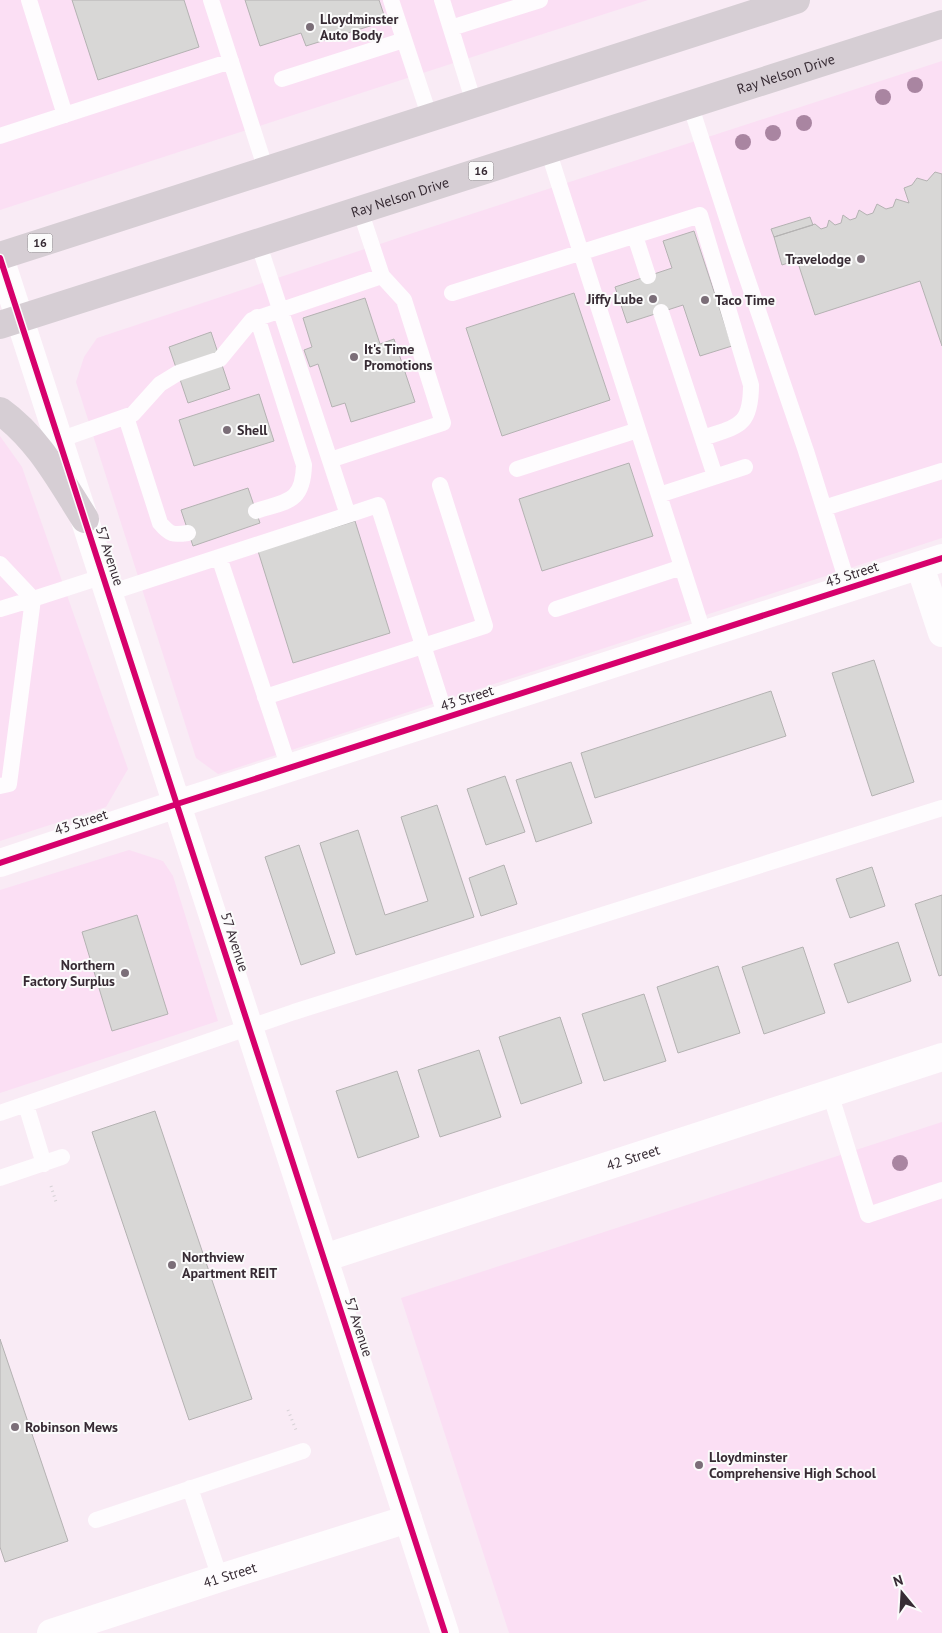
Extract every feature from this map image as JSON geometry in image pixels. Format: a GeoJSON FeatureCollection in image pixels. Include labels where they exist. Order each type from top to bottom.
{"type":"FeatureCollection","features":[{"type":"Feature","properties":{"kind":"highway","name":"16"},"geometry":{"type":"LineString","coordinates":[[0,257],[430,118],[753,6],[796,0]]}},
{"type":"Feature","properties":{"kind":"highway","name":"Ray Nelson Drive"},"geometry":{"type":"LineString","coordinates":[[10,322],[942,24]]}},
{"type":"Feature","properties":{"kind":"highway"},"geometry":{"type":"LineString","coordinates":[[0,411],[15,422],[41,451],[85,519]]}},
{"type":"Feature","properties":{"kind":"street","name":"57 Avenue"},"geometry":{"type":"LineString","coordinates":[[0,257],[10,322],[59,440],[445,1633]]}},
{"type":"Feature","properties":{"kind":"street","name":"43 Street"},"geometry":{"type":"LineString","coordinates":[[0,863],[446,717],[931,562]]}},
{"type":"Feature","properties":{"kind":"street"},"geometry":{"type":"LineString","coordinates":[[931,562],[942,633]]}},
{"type":"Feature","properties":{"kind":"street","name":"42 Street"},"geometry":{"type":"LineString","coordinates":[[324,1258],[942,1057]]}},
{"type":"Feature","properties":{"kind":"street","name":"41 Street"},"geometry":{"type":"LineString","coordinates":[[51,1633],[89,1627],[220,1578],[408,1519]]}},
{"type":"Feature","properties":{"kind":"lane"},"geometry":{"type":"LineString","coordinates":[[29,0],[65,115]]}},
{"type":"Feature","properties":{"kind":"lane"},"geometry":{"type":"LineString","coordinates":[[211,0],[266,170]]}},
{"type":"Feature","properties":{"kind":"lane"},"geometry":{"type":"LineString","coordinates":[[391,0],[430,118]]}},
{"type":"Feature","properties":{"kind":"lane"},"geometry":{"type":"LineString","coordinates":[[442,0],[474,103]]}},
{"type":"Feature","properties":{"kind":"lane"},"geometry":{"type":"LineString","coordinates":[[451,28],[540,0]]}},
{"type":"Feature","properties":{"kind":"lane"},"geometry":{"type":"LineString","coordinates":[[282,79],[404,40]]}},
{"type":"Feature","properties":{"kind":"lane"},"geometry":{"type":"LineString","coordinates":[[0,136],[231,61]]}},
{"type":"Feature","properties":{"kind":"lane"},"geometry":{"type":"LineString","coordinates":[[690,104],[736,246],[806,450],[849,588]]}},
{"type":"Feature","properties":{"kind":"lane"},"geometry":{"type":"LineString","coordinates":[[548,150],[704,634]]}},
{"type":"Feature","properties":{"kind":"lane"},"geometry":{"type":"LineString","coordinates":[[330,460],[443,423],[404,300],[382,276],[360,210]]}},
{"type":"Feature","properties":{"kind":"lane"},"geometry":{"type":"LineString","coordinates":[[452,293],[700,215],[751,385],[748,415],[739,425],[702,438]]}},
{"type":"Feature","properties":{"kind":"lane"},"geometry":{"type":"LineString","coordinates":[[635,236],[648,276]]}},
{"type":"Feature","properties":{"kind":"lane"},"geometry":{"type":"LineString","coordinates":[[258,242],[348,515]]}},
{"type":"Feature","properties":{"kind":"lane"},"geometry":{"type":"LineString","coordinates":[[59,440],[133,414],[160,384],[178,373],[220,359],[252,320],[382,276]]}},
{"type":"Feature","properties":{"kind":"lane"},"geometry":{"type":"LineString","coordinates":[[661,312],[715,476]]}},
{"type":"Feature","properties":{"kind":"lane"},"geometry":{"type":"LineString","coordinates":[[256,511],[298,494],[304,477],[304,465],[258,317]]}},
{"type":"Feature","properties":{"kind":"lane"},"geometry":{"type":"LineString","coordinates":[[126,417],[160,523],[166,531],[175,535],[188,533]]}},
{"type":"Feature","properties":{"kind":"lane"},"geometry":{"type":"LineString","coordinates":[[517,469],[638,430]]}},
{"type":"Feature","properties":{"kind":"lane"},"geometry":{"type":"LineString","coordinates":[[659,495],[746,467]]}},
{"type":"Feature","properties":{"kind":"lane"},"geometry":{"type":"LineString","coordinates":[[824,508],[942,471]]}},
{"type":"Feature","properties":{"kind":"lane"},"geometry":{"type":"LineString","coordinates":[[265,697],[485,626],[440,485]]}},
{"type":"Feature","properties":{"kind":"lane"},"geometry":{"type":"LineString","coordinates":[[0,609],[33,599],[106,585],[219,557],[378,505],[446,717]]}},
{"type":"Feature","properties":{"kind":"lane"},"geometry":{"type":"LineString","coordinates":[[219,557],[289,768]]}},
{"type":"Feature","properties":{"kind":"lane"},"geometry":{"type":"LineString","coordinates":[[0,564],[33,599]]}},
{"type":"Feature","properties":{"kind":"lane"},"geometry":{"type":"LineString","coordinates":[[556,610],[682,567]]}},
{"type":"Feature","properties":{"kind":"lane"},"geometry":{"type":"LineString","coordinates":[[0,786],[9,784],[33,599]]}},
{"type":"Feature","properties":{"kind":"lane"},"geometry":{"type":"LineString","coordinates":[[0,1113],[294,1012],[942,808]]}},
{"type":"Feature","properties":{"kind":"lane"},"geometry":{"type":"LineString","coordinates":[[830,1093],[868,1215],[942,1190]]}},
{"type":"Feature","properties":{"kind":"lane"},"geometry":{"type":"LineString","coordinates":[[26,1105],[44,1164]]}},
{"type":"Feature","properties":{"kind":"lane"},"geometry":{"type":"LineString","coordinates":[[0,1178],[62,1157]]}},
{"type":"Feature","properties":{"kind":"lane"},"geometry":{"type":"LineString","coordinates":[[96,1520],[303,1451]]}},
{"type":"Feature","properties":{"kind":"lane"},"geometry":{"type":"LineString","coordinates":[[190,1488],[220,1578]]}},
{"type":"Feature","properties":{"kind":"shaded area"},"geometry":{"type":"Polygon","coordinates":[[[0,0],[648,0],[0,210],[0,0]]]}},
{"type":"Feature","properties":{"kind":"shaded area"},"geometry":{"type":"Polygon","coordinates":[[[942,61],[942,538],[218,774],[196,758],[76,382],[84,357],[97,338],[942,61]]]}},
{"type":"Feature","properties":{"kind":"shaded area"},"geometry":{"type":"Polygon","coordinates":[[[0,436],[22,467],[128,769],[106,807],[0,841],[0,436]]]}},
{"type":"Feature","properties":{"kind":"shaded area"},"geometry":{"type":"Polygon","coordinates":[[[129,850],[163,861],[173,876],[218,1021],[0,1093],[0,890],[129,850]]]}},
{"type":"Feature","properties":{"kind":"shaded area","name":"Lloydminster Comprehensive High School"},"geometry":{"type":"Polygon","coordinates":[[[942,1122],[942,1633],[509,1633],[401,1298],[942,1122]]]}},
{"type":"Feature","properties":{"kind":"building"},"geometry":{"type":"Polygon","coordinates":[[[72,0],[184,0],[199,47],[98,80],[72,0]]]}},
{"type":"Feature","properties":{"kind":"building","name":"Lloydminster Auto Body"},"geometry":{"type":"Polygon","coordinates":[[[245,0],[379,0],[386,21],[306,46],[301,33],[260,46],[245,0]]]}},
{"type":"Feature","properties":{"kind":"building","name":"Travelodge"},"geometry":{"type":"Polygon","coordinates":[[[935,172],[942,174],[942,346],[920,281],[815,315],[797,260],[782,265],[774,237],[815,224],[821,229],[827,227],[829,220],[835,225],[841,223],[843,215],[850,220],[856,218],[859,210],[867,215],[873,213],[877,204],[886,209],[893,207],[896,199],[909,203],[904,188],[912,185],[917,178],[927,181],[935,172]]]}},
{"type":"Feature","properties":{"kind":"building"},"geometry":{"type":"Polygon","coordinates":[[[810,217],[813,225],[774,237],[771,229],[810,217]]]}},
{"type":"Feature","properties":{"kind":"building"},"geometry":{"type":"Polygon","coordinates":[[[694,231],[732,346],[700,356],[683,305],[627,323],[615,287],[672,268],[663,241],[694,231]]]}},
{"type":"Feature","properties":{"kind":"building"},"geometry":{"type":"Polygon","coordinates":[[[574,293],[610,400],[502,436],[466,328],[574,293]]]}},
{"type":"Feature","properties":{"kind":"building","name":"It's Time Promotions"},"geometry":{"type":"Polygon","coordinates":[[[365,298],[380,344],[394,339],[415,402],[351,422],[345,403],[332,407],[318,364],[310,367],[304,350],[312,347],[303,318],[365,298]]]}},
{"type":"Feature","properties":{"kind":"building"},"geometry":{"type":"Polygon","coordinates":[[[211,332],[230,389],[188,403],[169,347],[211,332]]]}},
{"type":"Feature","properties":{"kind":"building","name":"Shell"},"geometry":{"type":"Polygon","coordinates":[[[259,394],[274,441],[194,466],[179,420],[259,394]]]}},
{"type":"Feature","properties":{"kind":"building"},"geometry":{"type":"Polygon","coordinates":[[[629,463],[653,536],[542,571],[519,499],[629,463]]]}},
{"type":"Feature","properties":{"kind":"building"},"geometry":{"type":"Polygon","coordinates":[[[248,488],[260,523],[193,546],[181,510],[248,488]]]}},
{"type":"Feature","properties":{"kind":"building"},"geometry":{"type":"Polygon","coordinates":[[[355,521],[390,633],[293,663],[258,551],[355,521]]]}},
{"type":"Feature","properties":{"kind":"building"},"geometry":{"type":"Polygon","coordinates":[[[874,660],[914,782],[872,796],[832,673],[874,660]]]}},
{"type":"Feature","properties":{"kind":"building"},"geometry":{"type":"Polygon","coordinates":[[[771,691],[786,736],[595,798],[581,753],[771,691]]]}},
{"type":"Feature","properties":{"kind":"building"},"geometry":{"type":"Polygon","coordinates":[[[571,762],[592,823],[536,842],[516,780],[571,762]]]}},
{"type":"Feature","properties":{"kind":"building"},"geometry":{"type":"Polygon","coordinates":[[[505,776],[525,832],[486,845],[467,789],[505,776]]]}},
{"type":"Feature","properties":{"kind":"building"},"geometry":{"type":"Polygon","coordinates":[[[437,805],[474,917],[356,955],[320,843],[358,830],[385,915],[428,901],[401,817],[437,805]]]}},
{"type":"Feature","properties":{"kind":"building"},"geometry":{"type":"Polygon","coordinates":[[[299,845],[335,953],[301,965],[265,857],[299,845]]]}},
{"type":"Feature","properties":{"kind":"building"},"geometry":{"type":"Polygon","coordinates":[[[504,865],[517,904],[481,916],[469,878],[504,865]]]}},
{"type":"Feature","properties":{"kind":"building"},"geometry":{"type":"Polygon","coordinates":[[[872,867],[885,906],[850,918],[836,879],[872,867]]]}},
{"type":"Feature","properties":{"kind":"building"},"geometry":{"type":"Polygon","coordinates":[[[942,895],[942,975],[939,976],[915,904],[942,895]]]}},
{"type":"Feature","properties":{"kind":"building","name":"Northern Factory Surplus"},"geometry":{"type":"Polygon","coordinates":[[[137,915],[168,1014],[112,1031],[82,932],[137,915]]]}},
{"type":"Feature","properties":{"kind":"building"},"geometry":{"type":"Polygon","coordinates":[[[898,942],[911,981],[848,1003],[834,964],[898,942]]]}},
{"type":"Feature","properties":{"kind":"building"},"geometry":{"type":"Polygon","coordinates":[[[803,947],[825,1013],[764,1034],[742,967],[803,947]]]}},
{"type":"Feature","properties":{"kind":"building"},"geometry":{"type":"Polygon","coordinates":[[[718,966],[740,1033],[678,1053],[657,987],[718,966]]]}},
{"type":"Feature","properties":{"kind":"building"},"geometry":{"type":"Polygon","coordinates":[[[644,994],[666,1061],[604,1081],[582,1014],[644,994]]]}},
{"type":"Feature","properties":{"kind":"building"},"geometry":{"type":"Polygon","coordinates":[[[560,1017],[582,1083],[521,1104],[499,1037],[560,1017]]]}},
{"type":"Feature","properties":{"kind":"building"},"geometry":{"type":"Polygon","coordinates":[[[479,1050],[501,1117],[440,1137],[418,1070],[479,1050]]]}},
{"type":"Feature","properties":{"kind":"building"},"geometry":{"type":"Polygon","coordinates":[[[397,1071],[419,1137],[358,1158],[336,1091],[397,1071]]]}},
{"type":"Feature","properties":{"kind":"building","name":"Northview Apartment REIT"},"geometry":{"type":"Polygon","coordinates":[[[155,1111],[252,1399],[189,1420],[92,1132],[155,1111]]]}},
{"type":"Feature","properties":{"kind":"building","name":"Robinson Mews"},"geometry":{"type":"Polygon","coordinates":[[[0,1339],[68,1541],[5,1562],[0,1547],[0,1339]]]}},
{"type":"Feature","properties":{"kind":"cycle path"},"geometry":{"type":"LineString","coordinates":[[0,258],[445,1633]]}},
{"type":"Feature","properties":{"kind":"cycle path"},"geometry":{"type":"LineString","coordinates":[[0,863],[177,804],[942,558]]}},
{"type":"Feature","properties":{"kind":"place","name":"Lloydminster Auto Body"},"geometry":{"type":"Point","coordinates":[310,27]}},
{"type":"Feature","properties":{"kind":"place","name":"Travelodge"},"geometry":{"type":"Point","coordinates":[861,259]}},
{"type":"Feature","properties":{"kind":"place","name":"Jiffy Lube"},"geometry":{"type":"Point","coordinates":[653,299]}},
{"type":"Feature","properties":{"kind":"place","name":"Taco Time"},"geometry":{"type":"Point","coordinates":[705,300]}},
{"type":"Feature","properties":{"kind":"place","name":"It's Time Promotions"},"geometry":{"type":"Point","coordinates":[354,357]}},
{"type":"Feature","properties":{"kind":"place","name":"Shell"},"geometry":{"type":"Point","coordinates":[227,430]}},
{"type":"Feature","properties":{"kind":"place","name":"Northern Factory Surplus"},"geometry":{"type":"Point","coordinates":[125,973]}},
{"type":"Feature","properties":{"kind":"place","name":"Northview Apartment REIT"},"geometry":{"type":"Point","coordinates":[172,1265]}},
{"type":"Feature","properties":{"kind":"place","name":"Robinson Mews"},"geometry":{"type":"Point","coordinates":[15,1427]}},
{"type":"Feature","properties":{"kind":"place","name":"Lloydminster Comprehensive High School"},"geometry":{"type":"Point","coordinates":[699,1465]}}]}
